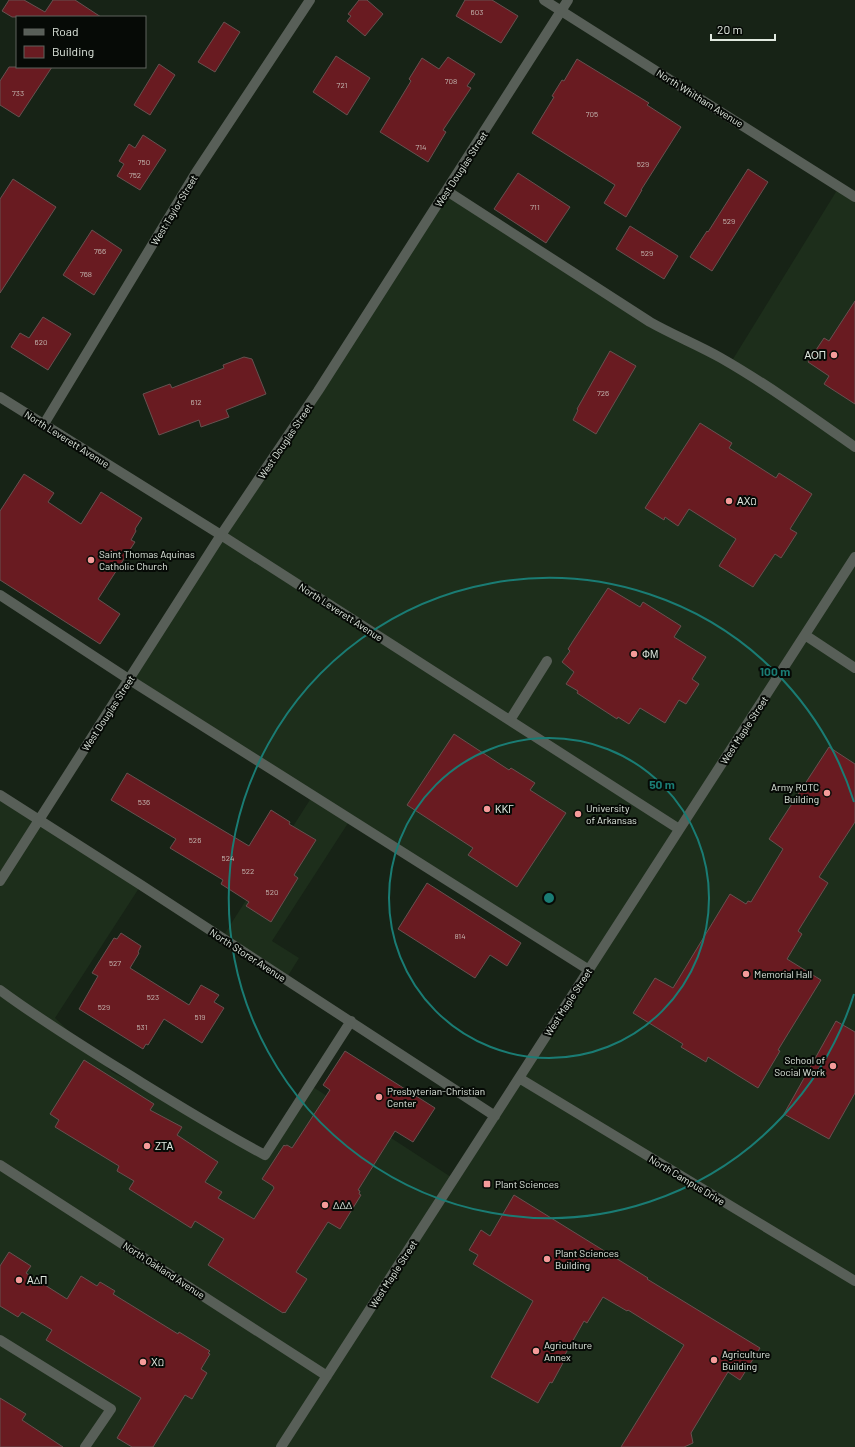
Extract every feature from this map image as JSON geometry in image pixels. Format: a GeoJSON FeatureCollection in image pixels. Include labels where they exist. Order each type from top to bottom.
{"type":"FeatureCollection","features":[{"type":"Feature","properties":{"kind":"street","name":"West Taylor Street"},"geometry":{"type":"LineString","coordinates":[[44,424],[196,174],[310,0]]}},
{"type":"Feature","properties":{"kind":"street","name":"North Whitham Avenue"},"geometry":{"type":"LineString","coordinates":[[544,0],[855,197]]}},
{"type":"Feature","properties":{"kind":"street","name":"West Douglas Street"},"geometry":{"type":"LineString","coordinates":[[0,881],[221,536],[318,391],[447,191],[568,0]]}},
{"type":"Feature","properties":{"kind":"street"},"geometry":{"type":"LineString","coordinates":[[447,191],[650,322],[719,357],[779,394],[855,447]]}},
{"type":"Feature","properties":{"kind":"street","name":"North Leverett Avenue"},"geometry":{"type":"LineString","coordinates":[[0,397],[221,536],[679,829]]}},
{"type":"Feature","properties":{"kind":"street","name":"West Maple Street"},"geometry":{"type":"LineString","coordinates":[[281,1447],[855,557]]}},
{"type":"Feature","properties":{"kind":"street"},"geometry":{"type":"LineString","coordinates":[[0,595],[130,680],[589,970]]}},
{"type":"Feature","properties":{"kind":"street"},"geometry":{"type":"LineString","coordinates":[[804,635],[855,668]]}},
{"type":"Feature","properties":{"kind":"street"},"geometry":{"type":"LineString","coordinates":[[510,720],[547,661]]}},
{"type":"Feature","properties":{"kind":"street","name":"North Storer Avenue"},"geometry":{"type":"LineString","coordinates":[[0,795],[351,1021],[495,1116]]}},
{"type":"Feature","properties":{"kind":"street"},"geometry":{"type":"LineString","coordinates":[[0,990],[70,1039],[235,1140],[265,1155],[351,1021]]}},
{"type":"Feature","properties":{"kind":"street","name":"North Campus Drive"},"geometry":{"type":"LineString","coordinates":[[519,1078],[855,1281]]}},
{"type":"Feature","properties":{"kind":"street","name":"North Oakland Avenue"},"geometry":{"type":"LineString","coordinates":[[0,1165],[328,1376]]}},
{"type":"Feature","properties":{"kind":"street"},"geometry":{"type":"LineString","coordinates":[[0,1340],[111,1409],[85,1447]]}},
{"type":"Feature","properties":{"kind":"shaded area","name":"University of Arkansas"},"geometry":{"type":"Polygon","coordinates":[[[839,187],[855,197],[855,1447],[0,1447],[0,795],[141,885],[55,1018],[112,1072],[196,1116],[265,1155],[310,1085],[454,1179],[589,970],[350,820],[272,941],[299,958],[286,979],[222,938],[313,795],[130,680],[447,191],[650,322],[730,364],[839,187]]]}},
{"type":"Feature","properties":{"kind":"building"},"geometry":{"type":"Polygon","coordinates":[[[9,0],[24,0],[45,12],[53,0],[75,0],[99,16],[12,17],[2,11],[9,0]]]}},
{"type":"Feature","properties":{"kind":"building"},"geometry":{"type":"Polygon","coordinates":[[[359,0],[367,0],[383,14],[365,36],[347,21],[351,16],[348,14],[359,0]]]}},
{"type":"Feature","properties":{"kind":"building"},"geometry":{"type":"Polygon","coordinates":[[[465,0],[492,0],[518,16],[501,43],[456,16],[465,0]]]}},
{"type":"Feature","properties":{"kind":"building"},"geometry":{"type":"Polygon","coordinates":[[[224,22],[240,32],[215,72],[198,62],[224,22]]]}},
{"type":"Feature","properties":{"kind":"building"},"geometry":{"type":"Polygon","coordinates":[[[336,56],[370,78],[347,115],[313,92],[336,56]]]}},
{"type":"Feature","properties":{"kind":"building"},"geometry":{"type":"Polygon","coordinates":[[[448,57],[475,74],[467,86],[471,88],[443,130],[446,132],[428,162],[380,132],[411,81],[409,79],[422,58],[439,69],[448,57]]]}},
{"type":"Feature","properties":{"kind":"building"},"geometry":{"type":"Polygon","coordinates":[[[577,59],[649,103],[647,105],[681,127],[641,190],[626,217],[604,203],[615,185],[532,133],[554,97],[552,96],[562,80],[564,81],[577,59]]]}},
{"type":"Feature","properties":{"kind":"building"},"geometry":{"type":"Polygon","coordinates":[[[159,64],[175,75],[150,115],[134,105],[159,64]]]}},
{"type":"Feature","properties":{"kind":"building"},"geometry":{"type":"Polygon","coordinates":[[[9,67],[51,68],[19,117],[0,105],[0,81],[9,67]]]}},
{"type":"Feature","properties":{"kind":"building"},"geometry":{"type":"Polygon","coordinates":[[[143,135],[166,150],[140,190],[117,176],[124,164],[119,161],[129,144],[135,148],[143,135]]]}},
{"type":"Feature","properties":{"kind":"building"},"geometry":{"type":"Polygon","coordinates":[[[748,169],[768,182],[712,271],[690,257],[707,231],[708,232],[748,169]]]}},
{"type":"Feature","properties":{"kind":"building"},"geometry":{"type":"Polygon","coordinates":[[[518,173],[570,207],[546,243],[494,209],[518,173]]]}},
{"type":"Feature","properties":{"kind":"building"},"geometry":{"type":"Polygon","coordinates":[[[13,179],[56,207],[0,293],[0,199],[13,179]]]}},
{"type":"Feature","properties":{"kind":"building"},"geometry":{"type":"Polygon","coordinates":[[[630,226],[678,256],[664,279],[616,249],[630,226]]]}},
{"type":"Feature","properties":{"kind":"building"},"geometry":{"type":"Polygon","coordinates":[[[92,230],[122,250],[94,295],[63,275],[92,230]]]}},
{"type":"Feature","properties":{"kind":"building","name":"ΑΟΠ"},"geometry":{"type":"Polygon","coordinates":[[[855,301],[855,404],[824,384],[829,376],[808,362],[824,338],[829,341],[855,301]]]}},
{"type":"Feature","properties":{"kind":"building"},"geometry":{"type":"Polygon","coordinates":[[[43,317],[71,334],[48,370],[11,347],[20,333],[29,338],[43,317]]]}},
{"type":"Feature","properties":{"kind":"building"},"geometry":{"type":"Polygon","coordinates":[[[610,351],[636,366],[596,434],[573,420],[578,410],[577,409],[610,351]]]}},
{"type":"Feature","properties":{"kind":"building"},"geometry":{"type":"Polygon","coordinates":[[[244,357],[252,359],[266,394],[226,410],[229,417],[201,427],[199,420],[159,435],[143,394],[170,384],[172,388],[224,368],[223,365],[244,357]]]}},
{"type":"Feature","properties":{"kind":"building","name":"ΑΧΩ"},"geometry":{"type":"Polygon","coordinates":[[[700,423],[732,443],[729,448],[776,478],[779,473],[812,494],[790,529],[797,533],[781,558],[775,554],[753,587],[719,566],[736,539],[689,509],[678,526],[665,517],[664,520],[645,508],[700,423]]]}},
{"type":"Feature","properties":{"kind":"building","name":"Saint Thomas Aquinas Catholic Church"},"geometry":{"type":"Polygon","coordinates":[[[24,474],[54,493],[48,502],[81,524],[101,492],[142,518],[135,529],[136,531],[131,540],[135,542],[98,599],[120,614],[100,644],[0,580],[0,511],[24,474]]]}},
{"type":"Feature","properties":{"kind":"building","name":"ΦΜ"},"geometry":{"type":"Polygon","coordinates":[[[608,588],[640,607],[643,602],[681,626],[674,637],[706,657],[692,679],[699,684],[686,704],[679,700],[665,723],[640,708],[629,724],[618,717],[617,719],[566,684],[574,672],[562,662],[570,651],[568,649],[608,588]]]}},
{"type":"Feature","properties":{"kind":"building","name":"ΚΚΓ"},"geometry":{"type":"Polygon","coordinates":[[[454,734],[509,770],[511,768],[535,783],[530,790],[566,813],[517,887],[468,855],[473,848],[407,805],[454,734]]]}},
{"type":"Feature","properties":{"kind":"building","name":"Memorial Hall"},"geometry":{"type":"Polygon","coordinates":[[[829,747],[855,764],[855,822],[819,877],[828,883],[798,931],[802,934],[787,959],[821,980],[778,1050],[780,1051],[758,1088],[708,1057],[706,1062],[681,1047],[683,1044],[633,1013],[655,978],[673,988],[730,894],[746,904],[748,901],[751,902],[783,849],[769,839],[829,747]]]}},
{"type":"Feature","properties":{"kind":"building"},"geometry":{"type":"Polygon","coordinates":[[[127,773],[249,846],[271,810],[290,822],[289,824],[316,840],[294,875],[298,878],[271,922],[246,906],[249,902],[221,884],[223,880],[170,848],[176,839],[111,800],[127,773]]]}},
{"type":"Feature","properties":{"kind":"building"},"geometry":{"type":"Polygon","coordinates":[[[427,883],[521,943],[507,966],[490,955],[475,978],[398,929],[427,883]]]}},
{"type":"Feature","properties":{"kind":"building"},"geometry":{"type":"Polygon","coordinates":[[[121,933],[141,946],[138,952],[139,953],[130,968],[189,1005],[201,985],[219,995],[214,1002],[224,1008],[202,1043],[164,1019],[148,1045],[146,1044],[143,1049],[79,1009],[98,976],[92,973],[114,938],[117,939],[121,933]]]}},
{"type":"Feature","properties":{"kind":"building","name":"School of Social Work"},"geometry":{"type":"Polygon","coordinates":[[[836,1021],[855,1032],[855,1093],[829,1139],[784,1114],[836,1021]]]}},
{"type":"Feature","properties":{"kind":"building"},"geometry":{"type":"Polygon","coordinates":[[[345,1051],[435,1108],[413,1142],[395,1131],[358,1190],[360,1191],[359,1194],[361,1195],[340,1229],[328,1222],[296,1272],[307,1279],[285,1313],[208,1265],[224,1239],[195,1221],[191,1228],[129,1189],[134,1181],[117,1171],[119,1166],[55,1127],[59,1120],[50,1114],[84,1060],[154,1104],[150,1110],[182,1127],[177,1135],[218,1162],[205,1182],[222,1192],[218,1198],[254,1219],[274,1188],[262,1179],[284,1145],[292,1148],[330,1090],[323,1085],[345,1051]]]}},
{"type":"Feature","properties":{"kind":"building"},"geometry":{"type":"Polygon","coordinates":[[[514,1195],[760,1348],[740,1380],[728,1372],[691,1433],[693,1443],[684,1447],[621,1447],[684,1345],[628,1310],[627,1311],[603,1297],[587,1323],[584,1321],[562,1360],[564,1361],[552,1383],[550,1382],[538,1403],[491,1377],[533,1301],[473,1264],[478,1255],[469,1250],[481,1230],[490,1236],[514,1195]]]}},
{"type":"Feature","properties":{"kind":"building","name":"ΧΩ"},"geometry":{"type":"Polygon","coordinates":[[[9,1252],[31,1266],[26,1273],[67,1299],[81,1276],[97,1286],[100,1282],[115,1291],[113,1294],[178,1334],[179,1332],[210,1351],[208,1353],[210,1354],[201,1369],[207,1373],[192,1399],[185,1395],[153,1447],[132,1447],[117,1438],[141,1398],[46,1340],[52,1330],[22,1312],[18,1317],[0,1306],[0,1266],[9,1252]]]}},
{"type":"Feature","properties":{"kind":"building"},"geometry":{"type":"Polygon","coordinates":[[[0,1398],[26,1414],[22,1420],[63,1447],[0,1447],[0,1398]]]}},
{"type":"Feature","properties":{"kind":"place","name":"ΑΟΠ"},"geometry":{"type":"Point","coordinates":[834,355]}},
{"type":"Feature","properties":{"kind":"place","name":"ΑΧΩ"},"geometry":{"type":"Point","coordinates":[729,501]}},
{"type":"Feature","properties":{"kind":"place","name":"Saint Thomas Aquinas Catholic Church"},"geometry":{"type":"Point","coordinates":[91,560]}},
{"type":"Feature","properties":{"kind":"place","name":"ΦΜ"},"geometry":{"type":"Point","coordinates":[634,654]}},
{"type":"Feature","properties":{"kind":"place","name":"Army ROTC Building"},"geometry":{"type":"Point","coordinates":[827,793]}},
{"type":"Feature","properties":{"kind":"place","name":"ΚΚΓ"},"geometry":{"type":"Point","coordinates":[487,809]}},
{"type":"Feature","properties":{"kind":"place","name":"University of Arkansas"},"geometry":{"type":"Point","coordinates":[578,814]}},
{"type":"Feature","properties":{"kind":"place","name":"Memorial Hall"},"geometry":{"type":"Point","coordinates":[746,974]}},
{"type":"Feature","properties":{"kind":"place","name":"School of Social Work"},"geometry":{"type":"Point","coordinates":[833,1066]}},
{"type":"Feature","properties":{"kind":"place","name":"Presbyterian-Christian Center"},"geometry":{"type":"Point","coordinates":[379,1097]}},
{"type":"Feature","properties":{"kind":"place","name":"ΖΤΑ"},"geometry":{"type":"Point","coordinates":[147,1146]}},
{"type":"Feature","properties":{"kind":"place","name":"Plant Sciences"},"geometry":{"type":"Point","coordinates":[487,1184]}},
{"type":"Feature","properties":{"kind":"place","name":"ΔΔΔ"},"geometry":{"type":"Point","coordinates":[325,1205]}},
{"type":"Feature","properties":{"kind":"place","name":"Plant Sciences Building"},"geometry":{"type":"Point","coordinates":[547,1259]}},
{"type":"Feature","properties":{"kind":"place","name":"ΑΔΠ"},"geometry":{"type":"Point","coordinates":[19,1280]}},
{"type":"Feature","properties":{"kind":"place","name":"Agriculture Annex"},"geometry":{"type":"Point","coordinates":[536,1351]}},
{"type":"Feature","properties":{"kind":"place","name":"Agriculture Building"},"geometry":{"type":"Point","coordinates":[714,1360]}},
{"type":"Feature","properties":{"kind":"place","name":"ΧΩ"},"geometry":{"type":"Point","coordinates":[143,1362]}}]}
